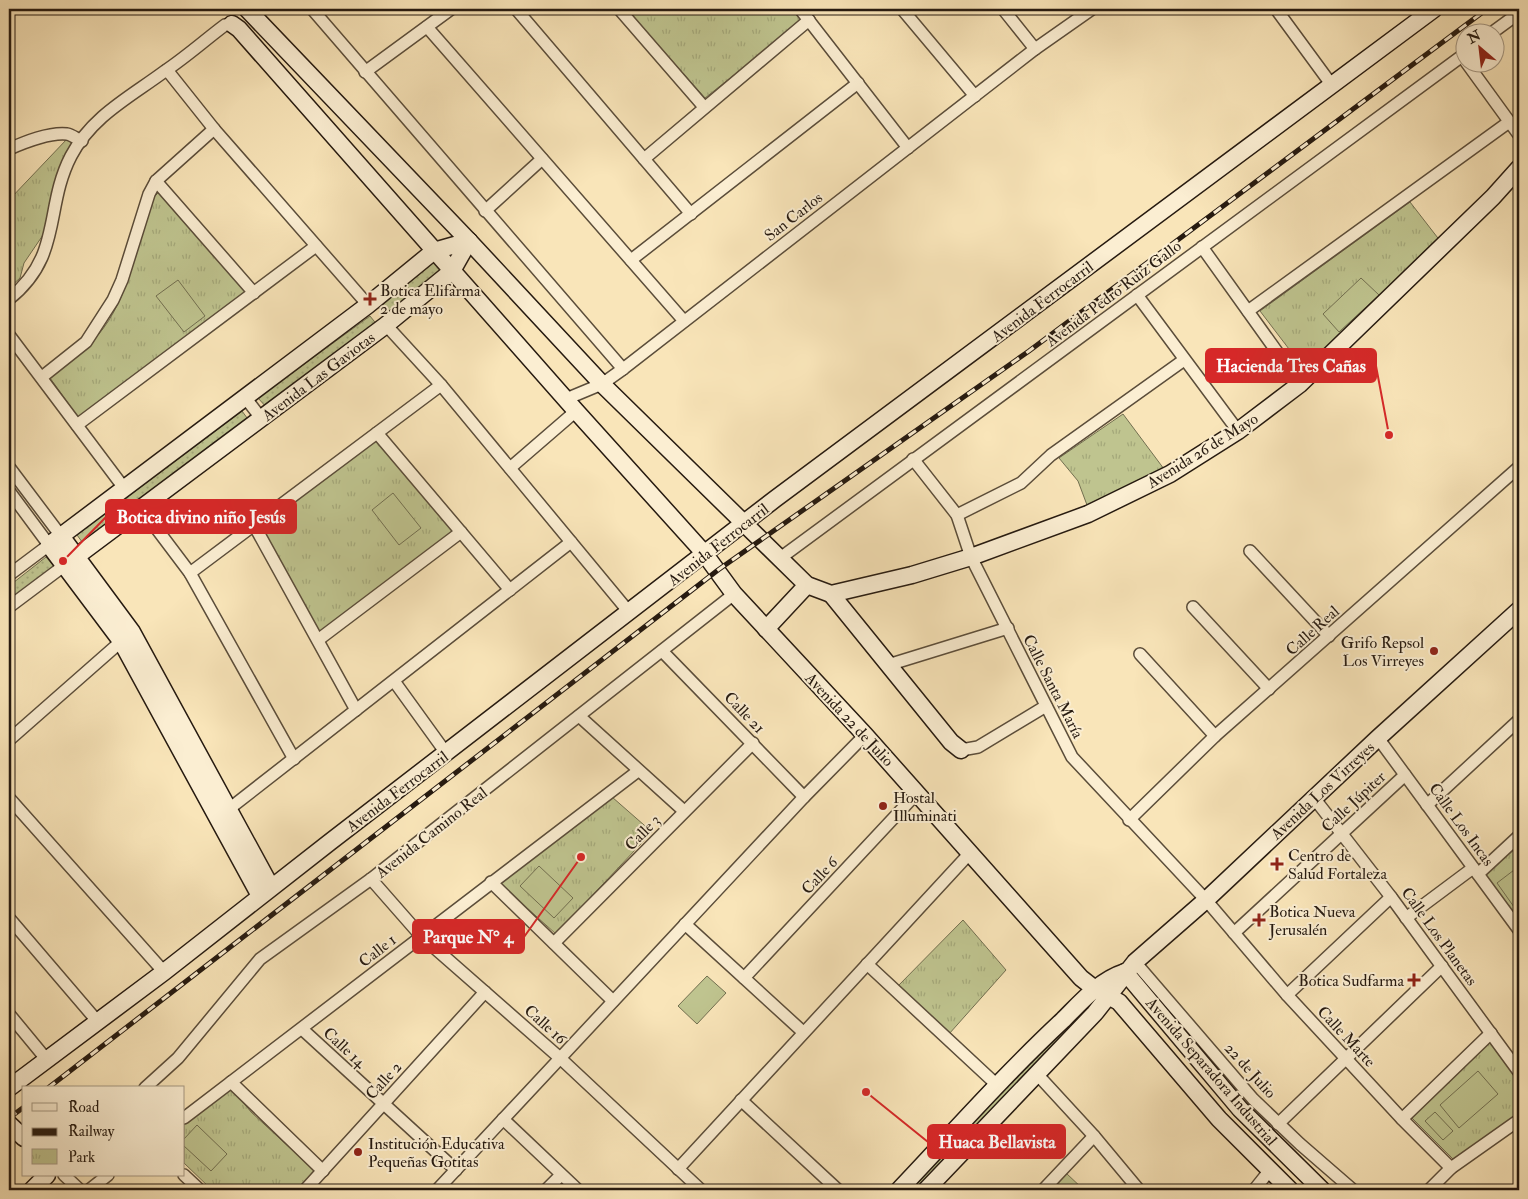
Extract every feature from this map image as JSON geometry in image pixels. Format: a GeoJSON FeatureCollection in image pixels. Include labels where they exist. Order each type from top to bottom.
{"type":"FeatureCollection","features":[{"type":"Feature","properties":{"kind":"street"},"geometry":{"type":"LineString","coordinates":[[247,9],[469,241],[602,384],[807,585],[831,594],[951,742],[961,750],[978,747],[1046,706]]}},
{"type":"Feature","properties":{"kind":"street"},"geometry":{"type":"LineString","coordinates":[[365,72],[451,9]]}},
{"type":"Feature","properties":{"kind":"street"},"geometry":{"type":"LineString","coordinates":[[516,9],[691,214]]}},
{"type":"Feature","properties":{"kind":"street"},"geometry":{"type":"LineString","coordinates":[[619,9],[704,107]]}},
{"type":"Feature","properties":{"kind":"street"},"geometry":{"type":"LineString","coordinates":[[800,9],[908,148]]}},
{"type":"Feature","properties":{"kind":"street"},"geometry":{"type":"LineString","coordinates":[[902,9],[975,96]]}},
{"type":"Feature","properties":{"kind":"street"},"geometry":{"type":"LineString","coordinates":[[1003,9],[1035,49]]}},
{"type":"Feature","properties":{"kind":"street","name":"San Carlos"},"geometry":{"type":"LineString","coordinates":[[510,468],[571,405],[622,369],[1035,49],[1092,9]]}},
{"type":"Feature","properties":{"kind":"street"},"geometry":{"type":"LineString","coordinates":[[1276,9],[1331,84]]}},
{"type":"Feature","properties":{"kind":"street","name":"Avenida Ferrocarril"},"geometry":{"type":"LineString","coordinates":[[9,1088],[164,972],[704,553],[1434,9]]}},
{"type":"Feature","properties":{"kind":"street"},"geometry":{"type":"LineString","coordinates":[[316,10],[365,72],[622,369]]}},
{"type":"Feature","properties":{"kind":"street"},"geometry":{"type":"LineString","coordinates":[[1506,22],[1519,13]]}},
{"type":"Feature","properties":{"kind":"street"},"geometry":{"type":"LineString","coordinates":[[644,159],[809,20]]}},
{"type":"Feature","properties":{"kind":"street"},"geometry":{"type":"LineString","coordinates":[[9,299],[19,290],[39,264],[52,230],[60,184],[71,156],[100,116],[167,70],[225,25],[232,24]]}},
{"type":"Feature","properties":{"kind":"street","name":"Avenida 22 de Julio"},"geometry":{"type":"LineString","coordinates":[[232,24],[239,29],[704,553],[734,594],[865,734],[1081,978],[1102,993]]}},
{"type":"Feature","properties":{"kind":"street"},"geometry":{"type":"LineString","coordinates":[[427,27],[684,321]]}},
{"type":"Feature","properties":{"kind":"street","name":"Avenida Pedro Ruiz Gallo"},"geometry":{"type":"LineString","coordinates":[[779,559],[1202,247],[1456,64]]}},
{"type":"Feature","properties":{"kind":"street"},"geometry":{"type":"LineString","coordinates":[[167,70],[214,130],[368,305]]}},
{"type":"Feature","properties":{"kind":"street"},"geometry":{"type":"LineString","coordinates":[[1474,72],[1519,135]]}},
{"type":"Feature","properties":{"kind":"street"},"geometry":{"type":"LineString","coordinates":[[631,260],[858,84]]}},
{"type":"Feature","properties":{"kind":"street"},"geometry":{"type":"LineString","coordinates":[[1248,311],[1510,122]]}},
{"type":"Feature","properties":{"kind":"street"},"geometry":{"type":"LineString","coordinates":[[42,377],[86,342],[108,309],[122,280],[149,194],[156,181],[214,130]]}},
{"type":"Feature","properties":{"kind":"street"},"geometry":{"type":"LineString","coordinates":[[9,149],[38,139],[69,134],[82,141]]}},
{"type":"Feature","properties":{"kind":"street"},"geometry":{"type":"LineString","coordinates":[[485,211],[542,158]]}},
{"type":"Feature","properties":{"kind":"street","name":"Avenida 26 de Mayo"},"geometry":{"type":"LineString","coordinates":[[831,594],[912,575],[971,557],[1088,514],[1170,474],[1238,431],[1300,384],[1493,197],[1519,168]]}},
{"type":"Feature","properties":{"kind":"street"},"geometry":{"type":"LineString","coordinates":[[156,181],[254,293]]}},
{"type":"Feature","properties":{"kind":"street","name":"Avenida Las Gaviotas"},"geometry":{"type":"LineString","coordinates":[[9,574],[244,396],[368,305],[434,251],[469,241]]}},
{"type":"Feature","properties":{"kind":"street","name":"Avenida Las Gaviotas"},"geometry":{"type":"LineString","coordinates":[[9,607],[386,325],[452,271],[469,241]]}},
{"type":"Feature","properties":{"kind":"street"},"geometry":{"type":"LineString","coordinates":[[77,425],[316,246]]}},
{"type":"Feature","properties":{"kind":"street"},"geometry":{"type":"LineString","coordinates":[[1202,247],[1300,384]]}},
{"type":"Feature","properties":{"kind":"street"},"geometry":{"type":"LineString","coordinates":[[1137,295],[1238,431]]}},
{"type":"Feature","properties":{"kind":"street"},"geometry":{"type":"LineString","coordinates":[[386,325],[441,385],[630,612]]}},
{"type":"Feature","properties":{"kind":"street"},"geometry":{"type":"LineString","coordinates":[[9,335],[124,488]]}},
{"type":"Feature","properties":{"kind":"street"},"geometry":{"type":"LineString","coordinates":[[956,514],[1021,483],[1051,455],[1184,360]]}},
{"type":"Feature","properties":{"kind":"street"},"geometry":{"type":"LineString","coordinates":[[190,573],[441,385]]}},
{"type":"Feature","properties":{"kind":"street"},"geometry":{"type":"LineString","coordinates":[[244,396],[261,418]]}},
{"type":"Feature","properties":{"kind":"street"},"geometry":{"type":"LineString","coordinates":[[377,433],[510,590]]}},
{"type":"Feature","properties":{"kind":"street","name":"Calle Santa María"},"geometry":{"type":"LineString","coordinates":[[913,459],[956,514],[971,557],[1072,757],[1206,900]]}},
{"type":"Feature","properties":{"kind":"street"},"geometry":{"type":"LineString","coordinates":[[9,467],[55,540],[126,636],[229,809],[266,892]]}},
{"type":"Feature","properties":{"kind":"street","name":"Calle Real"},"geometry":{"type":"LineString","coordinates":[[1129,820],[1215,736],[1519,467]]}},
{"type":"Feature","properties":{"kind":"street"},"geometry":{"type":"LineString","coordinates":[[9,491],[55,540]]}},
{"type":"Feature","properties":{"kind":"street"},"geometry":{"type":"LineString","coordinates":[[141,508],[190,573],[294,759]]}},
{"type":"Feature","properties":{"kind":"street"},"geometry":{"type":"LineString","coordinates":[[254,525],[356,710]]}},
{"type":"Feature","properties":{"kind":"street"},"geometry":{"type":"LineString","coordinates":[[318,640],[460,532]]}},
{"type":"Feature","properties":{"kind":"street"},"geometry":{"type":"LineString","coordinates":[[229,809],[571,542]]}},
{"type":"Feature","properties":{"kind":"street"},"geometry":{"type":"LineString","coordinates":[[1250,551],[1329,636]]}},
{"type":"Feature","properties":{"kind":"street"},"geometry":{"type":"LineString","coordinates":[[766,629],[807,585]]}},
{"type":"Feature","properties":{"kind":"street","name":"Avenida Camino Real"},"geometry":{"type":"LineString","coordinates":[[147,1086],[178,1058],[260,959],[371,879],[734,594]]}},
{"type":"Feature","properties":{"kind":"street"},"geometry":{"type":"LineString","coordinates":[[1193,607],[1269,689]]}},
{"type":"Feature","properties":{"kind":"street","name":"Avenida Los Virreyes"},"geometry":{"type":"LineString","coordinates":[[899,1190],[1036,1045],[1102,993],[1120,984],[1130,967],[1206,900],[1378,738],[1519,610]]}},
{"type":"Feature","properties":{"kind":"street"},"geometry":{"type":"LineString","coordinates":[[888,665],[1008,628]]}},
{"type":"Feature","properties":{"kind":"street"},"geometry":{"type":"LineString","coordinates":[[9,740],[126,636]]}},
{"type":"Feature","properties":{"kind":"street"},"geometry":{"type":"LineString","coordinates":[[126,636],[266,892]]}},
{"type":"Feature","properties":{"kind":"street","name":"Calle 21"},"geometry":{"type":"LineString","coordinates":[[662,651],[804,797]]}},
{"type":"Feature","properties":{"kind":"street"},"geometry":{"type":"LineString","coordinates":[[1140,654],[1215,736]]}},
{"type":"Feature","properties":{"kind":"street"},"geometry":{"type":"LineString","coordinates":[[394,681],[446,753]]}},
{"type":"Feature","properties":{"kind":"street"},"geometry":{"type":"LineString","coordinates":[[579,716],[684,811]]}},
{"type":"Feature","properties":{"kind":"street"},"geometry":{"type":"LineString","coordinates":[[1427,805],[1519,720]]}},
{"type":"Feature","properties":{"kind":"street"},"geometry":{"type":"LineString","coordinates":[[436,1190],[865,734]]}},
{"type":"Feature","properties":{"kind":"street","name":"Calle Los Incas"},"geometry":{"type":"LineString","coordinates":[[1378,738],[1519,930]]}},
{"type":"Feature","properties":{"kind":"street","name":"Calle 3"},"geometry":{"type":"LineString","coordinates":[[554,943],[752,743]]}},
{"type":"Feature","properties":{"kind":"street","name":"Calle 1"},"geometry":{"type":"LineString","coordinates":[[185,1117],[638,771]]}},
{"type":"Feature","properties":{"kind":"street","name":"Calle Júpiter"},"geometry":{"type":"LineString","coordinates":[[1234,933],[1405,775]]}},
{"type":"Feature","properties":{"kind":"street","name":"Calle 6"},"geometry":{"type":"LineString","coordinates":[[744,978],[917,793]]}},
{"type":"Feature","properties":{"kind":"street"},"geometry":{"type":"LineString","coordinates":[[9,798],[164,972]]}},
{"type":"Feature","properties":{"kind":"street","name":"Calle Los Planetas"},"geometry":{"type":"LineString","coordinates":[[1314,798],[1391,897],[1519,1072]]}},
{"type":"Feature","properties":{"kind":"street"},"geometry":{"type":"LineString","coordinates":[[1406,918],[1476,871],[1519,836]]}},
{"type":"Feature","properties":{"kind":"street"},"geometry":{"type":"LineString","coordinates":[[678,1168],[970,853]]}},
{"type":"Feature","properties":{"kind":"street","name":"Calle 16"},"geometry":{"type":"LineString","coordinates":[[371,879],[421,936],[560,1058],[701,1190]]}},
{"type":"Feature","properties":{"kind":"street"},"geometry":{"type":"LineString","coordinates":[[491,882],[613,1001]]}},
{"type":"Feature","properties":{"kind":"street"},"geometry":{"type":"LineString","coordinates":[[1287,995],[1391,897]]}},
{"type":"Feature","properties":{"kind":"street","name":"Calle Marte"},"geometry":{"type":"LineString","coordinates":[[1206,900],[1287,995],[1402,1119],[1451,1168]]}},
{"type":"Feature","properties":{"kind":"street"},"geometry":{"type":"LineString","coordinates":[[9,918],[98,1022]]}},
{"type":"Feature","properties":{"kind":"street"},"geometry":{"type":"LineString","coordinates":[[685,924],[803,1032]]}},
{"type":"Feature","properties":{"kind":"street"},"geometry":{"type":"LineString","coordinates":[[867,964],[997,1085]]}},
{"type":"Feature","properties":{"kind":"street"},"geometry":{"type":"LineString","coordinates":[[1278,1124],[1442,966]]}},
{"type":"Feature","properties":{"kind":"street","name":"Avenida Separadora Industrial"},"geometry":{"type":"LineString","coordinates":[[1130,967],[1240,1109],[1322,1190]]}},
{"type":"Feature","properties":{"kind":"street","name":"22 de Julio"},"geometry":{"type":"LineString","coordinates":[[1130,967],[1253,1099],[1278,1124],[1353,1190]]}},
{"type":"Feature","properties":{"kind":"street","name":"Calle 2"},"geometry":{"type":"LineString","coordinates":[[305,1190],[485,992]]}},
{"type":"Feature","properties":{"kind":"street","name":"Avenida Los Virreyes"},"geometry":{"type":"LineString","coordinates":[[926,1190],[1036,1073],[1102,993]]}},
{"type":"Feature","properties":{"kind":"street","name":"Avenida Separadora Industrial"},"geometry":{"type":"LineString","coordinates":[[1102,993],[1119,1002],[1219,1119],[1290,1190]]}},
{"type":"Feature","properties":{"kind":"street"},"geometry":{"type":"LineString","coordinates":[[9,1014],[47,1060]]}},
{"type":"Feature","properties":{"kind":"street","name":"Calle 14"},"geometry":{"type":"LineString","coordinates":[[302,1029],[456,1170]]}},
{"type":"Feature","properties":{"kind":"street"},"geometry":{"type":"LineString","coordinates":[[1402,1119],[1490,1033]]}},
{"type":"Feature","properties":{"kind":"street"},"geometry":{"type":"LineString","coordinates":[[1036,1073],[1094,1136],[1139,1190]]}},
{"type":"Feature","properties":{"kind":"street"},"geometry":{"type":"LineString","coordinates":[[231,1082],[323,1171]]}},
{"type":"Feature","properties":{"kind":"street"},"geometry":{"type":"LineString","coordinates":[[741,1100],[838,1190]]}},
{"type":"Feature","properties":{"kind":"street"},"geometry":{"type":"LineString","coordinates":[[503,1119],[578,1190]]}},
{"type":"Feature","properties":{"kind":"street"},"geometry":{"type":"LineString","coordinates":[[1429,1190],[1451,1168],[1519,1120]]}},
{"type":"Feature","properties":{"kind":"street"},"geometry":{"type":"LineString","coordinates":[[1043,1190],[1094,1136]]}},
{"type":"Feature","properties":{"kind":"street"},"geometry":{"type":"LineString","coordinates":[[1254,1190],[1270,1170]]}},
{"type":"Feature","properties":{"kind":"street"},"geometry":{"type":"LineString","coordinates":[[546,1190],[561,1175]]}},
{"type":"Feature","properties":{"kind":"street"},"geometry":{"type":"LineString","coordinates":[[32,1190],[47,1176]]}},
{"type":"Feature","properties":{"kind":"street"},"geometry":{"type":"LineString","coordinates":[[65,1176],[80,1190]]}},
{"type":"Feature","properties":{"kind":"street"},"geometry":{"type":"LineString","coordinates":[[89,1190],[107,1176]]}},
{"type":"Feature","properties":{"kind":"street"},"geometry":{"type":"LineString","coordinates":[[185,1176],[200,1190]]}},
{"type":"Feature","properties":{"kind":"green space"},"geometry":{"type":"Polygon","coordinates":[[[626,9],[792,9],[802,21],[705,98],[626,9]]]}},
{"type":"Feature","properties":{"kind":"green space"},"geometry":{"type":"Polygon","coordinates":[[[67,139],[76,144],[43,235],[24,263],[20,278],[9,288],[9,200],[67,139]]]}},
{"type":"Feature","properties":{"kind":"green space"},"geometry":{"type":"Polygon","coordinates":[[[158,193],[163,195],[246,291],[246,295],[78,417],[50,378],[92,341],[109,321],[125,288],[151,200],[158,193]]]}},
{"type":"Feature","properties":{"kind":"green space"},"geometry":{"type":"Polygon","coordinates":[[[1410,202],[1441,242],[1305,370],[1260,311],[1410,202]]]}},
{"type":"Feature","properties":{"kind":"green space"},"geometry":{"type":"Polygon","coordinates":[[[434,262],[442,271],[386,317],[379,308],[434,262]]]}},
{"type":"Feature","properties":{"kind":"green space"},"geometry":{"type":"Polygon","coordinates":[[[1361,278],[1379,295],[1339,332],[1323,314],[1361,278]]]}},
{"type":"Feature","properties":{"kind":"green space"},"geometry":{"type":"Polygon","coordinates":[[[178,280],[205,316],[184,332],[156,296],[178,280]]]}},
{"type":"Feature","properties":{"kind":"green space"},"geometry":{"type":"Polygon","coordinates":[[[370,316],[378,326],[267,408],[258,398],[370,316]]]}},
{"type":"Feature","properties":{"kind":"green space"},"geometry":{"type":"Polygon","coordinates":[[[242,411],[250,422],[85,546],[77,535],[242,411]]]}},
{"type":"Feature","properties":{"kind":"green space"},"geometry":{"type":"Polygon","coordinates":[[[1123,414],[1164,469],[1087,505],[1078,481],[1059,458],[1123,414]]]}},
{"type":"Feature","properties":{"kind":"green space"},"geometry":{"type":"Polygon","coordinates":[[[372,439],[378,441],[453,528],[451,533],[322,632],[318,631],[262,530],[263,525],[372,439]]]}},
{"type":"Feature","properties":{"kind":"green space"},"geometry":{"type":"Polygon","coordinates":[[[393,493],[421,528],[399,545],[372,510],[393,493]]]}},
{"type":"Feature","properties":{"kind":"green space"},"geometry":{"type":"Polygon","coordinates":[[[46,557],[56,568],[9,603],[9,586],[46,557]]]}},
{"type":"Feature","properties":{"kind":"green space"},"geometry":{"type":"Polygon","coordinates":[[[612,797],[652,832],[556,934],[499,883],[612,797]]]}},
{"type":"Feature","properties":{"kind":"green space"},"geometry":{"type":"Polygon","coordinates":[[[1519,841],[1519,922],[1484,874],[1519,841]]]}},
{"type":"Feature","properties":{"kind":"green space"},"geometry":{"type":"Polygon","coordinates":[[[539,866],[573,898],[554,918],[520,886],[539,866]]]}},
{"type":"Feature","properties":{"kind":"green space"},"geometry":{"type":"Polygon","coordinates":[[[1518,867],[1519,869],[1519,914],[1497,883],[1518,867]]]}},
{"type":"Feature","properties":{"kind":"green space"},"geometry":{"type":"Polygon","coordinates":[[[963,920],[1006,970],[949,1034],[897,987],[963,920]]]}},
{"type":"Feature","properties":{"kind":"green space"},"geometry":{"type":"Polygon","coordinates":[[[707,976],[726,993],[697,1024],[678,1006],[707,976]]]}},
{"type":"Feature","properties":{"kind":"green space"},"geometry":{"type":"Polygon","coordinates":[[[1072,1014],[1080,1020],[921,1190],[910,1190],[1072,1014]]]}},
{"type":"Feature","properties":{"kind":"green space"},"geometry":{"type":"Polygon","coordinates":[[[1490,1041],[1519,1082],[1519,1115],[1454,1160],[1411,1117],[1490,1041]]]}},
{"type":"Feature","properties":{"kind":"green space"},"geometry":{"type":"Polygon","coordinates":[[[1478,1071],[1498,1094],[1459,1128],[1440,1105],[1478,1071]]]}},
{"type":"Feature","properties":{"kind":"green space"},"geometry":{"type":"Polygon","coordinates":[[[231,1087],[251,1112],[317,1173],[301,1190],[212,1190],[185,1164],[185,1123],[231,1087]]]}},
{"type":"Feature","properties":{"kind":"green space"},"geometry":{"type":"Polygon","coordinates":[[[1435,1112],[1453,1131],[1443,1140],[1425,1121],[1435,1112]]]}},
{"type":"Feature","properties":{"kind":"green space"},"geometry":{"type":"Polygon","coordinates":[[[197,1125],[227,1154],[211,1171],[185,1147],[185,1138],[197,1125]]]}},
{"type":"Feature","properties":{"kind":"green space"},"geometry":{"type":"Polygon","coordinates":[[[1066,1173],[1084,1190],[1051,1190],[1066,1173]]]}},
{"type":"Feature","properties":{"kind":"railway"},"geometry":{"type":"LineString","coordinates":[[51,1086],[718,570],[1029,351],[1487,9]]}},
{"type":"Feature","properties":{"kind":"railway"},"geometry":{"type":"LineString","coordinates":[[9,1118],[22,1108]]}},
{"type":"Feature","properties":{"kind":"place","name":"Botica Elifarma 2 de mayo"},"geometry":{"type":"Point","coordinates":[370,299]}},
{"type":"Feature","properties":{"kind":"place","name":"Hacienda Tres Cañas"},"geometry":{"type":"Point","coordinates":[1389,435]}},
{"type":"Feature","properties":{"kind":"place","name":"Botica divino niño Jesús"},"geometry":{"type":"Point","coordinates":[63,561]}},
{"type":"Feature","properties":{"kind":"place","name":"Grifo Repsol Los Virreyes"},"geometry":{"type":"Point","coordinates":[1434,651]}},
{"type":"Feature","properties":{"kind":"place","name":"Hostal Illuminati"},"geometry":{"type":"Point","coordinates":[883,806]}},
{"type":"Feature","properties":{"kind":"place","name":"Parque N° 4"},"geometry":{"type":"Point","coordinates":[581,857]}},
{"type":"Feature","properties":{"kind":"place","name":"Centro de Salud Fortaleza"},"geometry":{"type":"Point","coordinates":[1277,864]}},
{"type":"Feature","properties":{"kind":"place","name":"Botica Nueva Jerusalén"},"geometry":{"type":"Point","coordinates":[1259,920]}},
{"type":"Feature","properties":{"kind":"place","name":"Botica Sudfarma"},"geometry":{"type":"Point","coordinates":[1414,980]}},
{"type":"Feature","properties":{"kind":"place","name":"Huaca Bellavista"},"geometry":{"type":"Point","coordinates":[866,1092]}},
{"type":"Feature","properties":{"kind":"place","name":"Institución Educativa Pequeñas Gotitas"},"geometry":{"type":"Point","coordinates":[358,1152]}}]}
